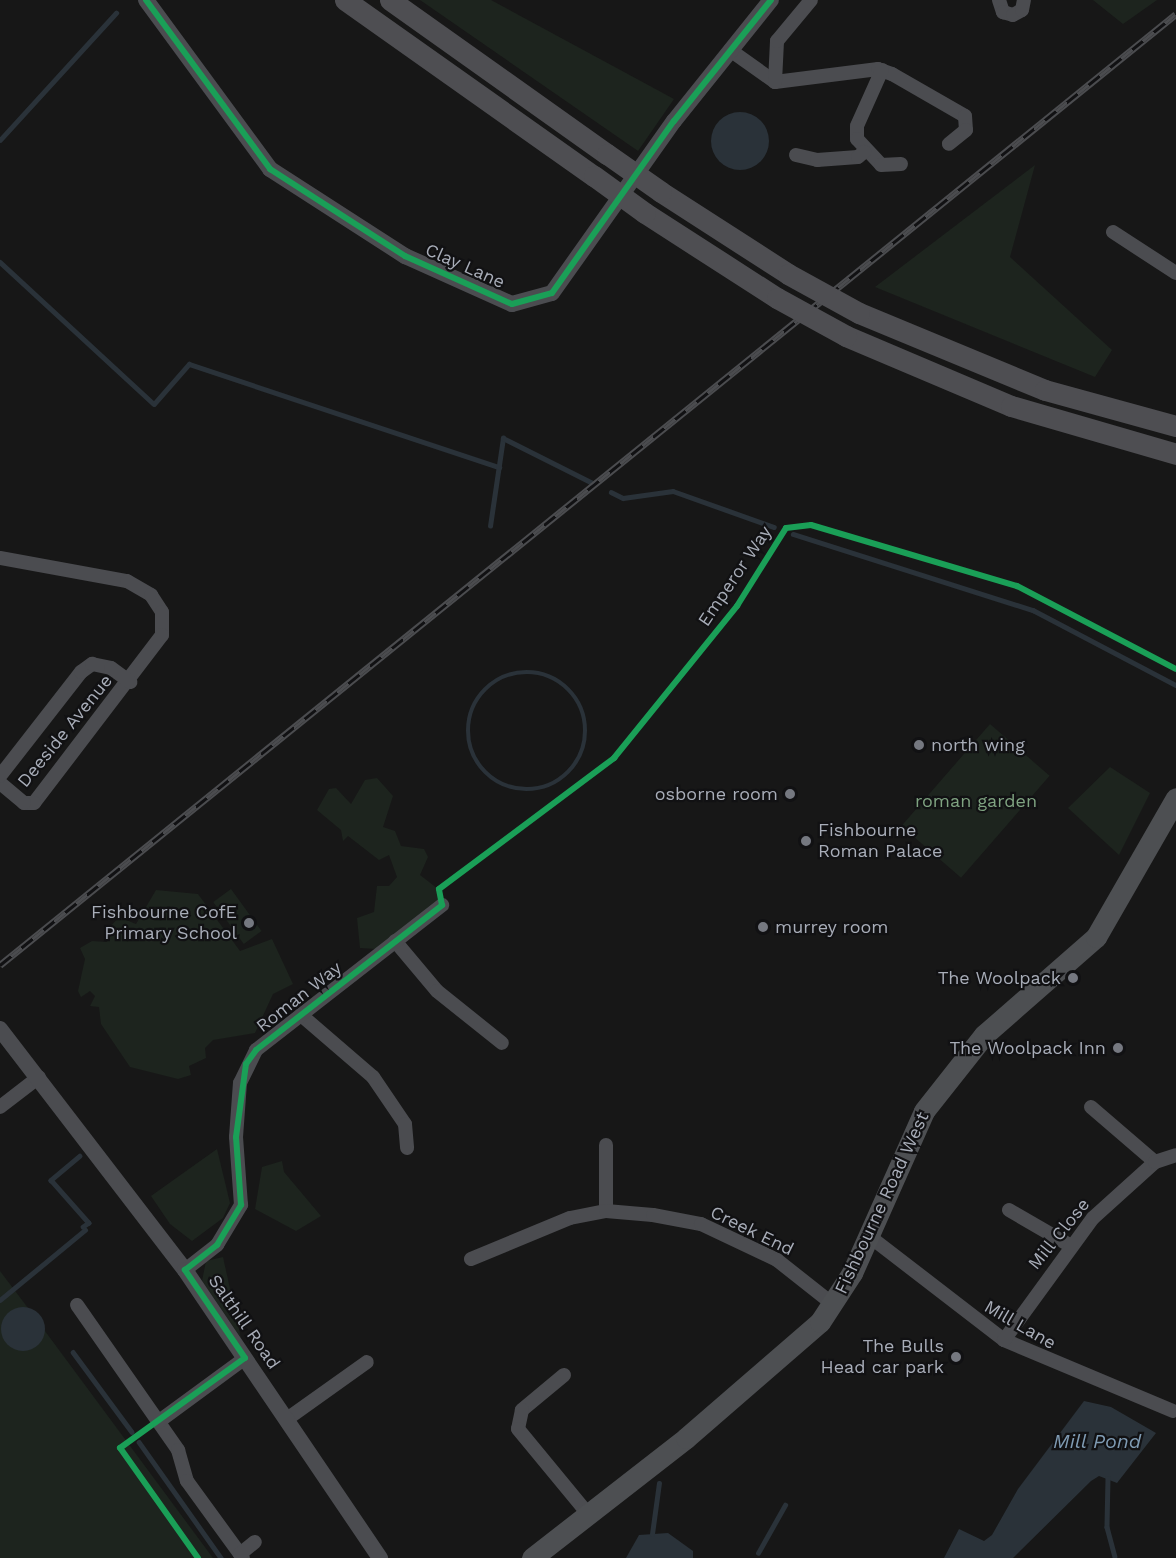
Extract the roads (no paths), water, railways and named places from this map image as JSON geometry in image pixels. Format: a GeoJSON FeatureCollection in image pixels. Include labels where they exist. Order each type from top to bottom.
{"type":"FeatureCollection","features":[{"type":"Feature","properties":{"kind":"highway"},"geometry":{"type":"LineString","coordinates":[[345,0],[645,213],[777,298],[846,336],[1011,406],[1176,454]]}},
{"type":"Feature","properties":{"kind":"highway"},"geometry":{"type":"LineString","coordinates":[[390,0],[661,192],[788,274],[859,313],[1045,390],[1176,426]]}},
{"type":"Feature","properties":{"kind":"main road","name":"Fishbourne Road West"},"geometry":{"type":"LineString","coordinates":[[532,1558],[590,1515],[804,1337],[834,1305],[869,1236],[924,1111],[984,1035],[1096,937],[1176,798]]}},
{"type":"Feature","properties":{"kind":"street","name":"Clay Lane"},"geometry":{"type":"LineString","coordinates":[[146,0],[270,169],[405,256],[512,304],[552,293],[730,50],[771,0]]}},
{"type":"Feature","properties":{"kind":"street"},"geometry":{"type":"LineString","coordinates":[[775,82],[777,41],[811,0]]}},
{"type":"Feature","properties":{"kind":"street"},"geometry":{"type":"LineString","coordinates":[[999,0],[1003,12],[1013,15],[1022,10],[1024,0]]}},
{"type":"Feature","properties":{"kind":"street"},"geometry":{"type":"LineString","coordinates":[[730,50],[775,82],[882,70],[965,116],[966,130],[949,144]]}},
{"type":"Feature","properties":{"kind":"street"},"geometry":{"type":"LineString","coordinates":[[882,70],[857,126],[864,152],[881,165],[901,164]]}},
{"type":"Feature","properties":{"kind":"street"},"geometry":{"type":"LineString","coordinates":[[796,155],[817,160],[858,158],[864,152]]}},
{"type":"Feature","properties":{"kind":"street"},"geometry":{"type":"LineString","coordinates":[[1113,232],[1176,273]]}},
{"type":"Feature","properties":{"kind":"street","name":"Deeside Avenue"},"geometry":{"type":"LineString","coordinates":[[0,558],[99,572],[151,595],[162,612],[162,635],[130,682],[34,803],[24,803],[0,783]]}},
{"type":"Feature","properties":{"kind":"street","name":"Deeside Avenue"},"geometry":{"type":"LineString","coordinates":[[0,776],[81,672],[92,664],[111,668],[130,682]]}},
{"type":"Feature","properties":{"kind":"street","name":"Roman Way"},"geometry":{"type":"LineString","coordinates":[[185,1270],[216,1245],[241,1205],[236,1137],[246,1064],[256,1050],[442,904]]}},
{"type":"Feature","properties":{"kind":"street"},"geometry":{"type":"LineString","coordinates":[[395,941],[437,991],[502,1043]]}},
{"type":"Feature","properties":{"kind":"street"},"geometry":{"type":"LineString","coordinates":[[301,1016],[372,1077],[405,1124],[407,1148]]}},
{"type":"Feature","properties":{"kind":"street","name":"Salthill Road"},"geometry":{"type":"LineString","coordinates":[[0,1029],[185,1270],[380,1558]]}},
{"type":"Feature","properties":{"kind":"street"},"geometry":{"type":"LineString","coordinates":[[0,1107],[39,1077]]}},
{"type":"Feature","properties":{"kind":"street"},"geometry":{"type":"LineString","coordinates":[[1091,1107],[1155,1162]]}},
{"type":"Feature","properties":{"kind":"street"},"geometry":{"type":"LineString","coordinates":[[606,1145],[606,1211]]}},
{"type":"Feature","properties":{"kind":"street","name":"Mill Close"},"geometry":{"type":"LineString","coordinates":[[1004,1340],[1093,1218],[1155,1162],[1176,1155]]}},
{"type":"Feature","properties":{"kind":"street"},"geometry":{"type":"LineString","coordinates":[[1010,1210],[1071,1246]]}},
{"type":"Feature","properties":{"kind":"street","name":"Creek End"},"geometry":{"type":"LineString","coordinates":[[471,1259],[533,1229],[606,1211],[701,1224],[777,1260],[834,1305]]}},
{"type":"Feature","properties":{"kind":"street","name":"Mill Lane"},"geometry":{"type":"LineString","coordinates":[[869,1236],[1004,1340],[1173,1411]]}},
{"type":"Feature","properties":{"kind":"street"},"geometry":{"type":"LineString","coordinates":[[77,1305],[178,1450],[187,1481],[242,1556],[255,1542]]}},
{"type":"Feature","properties":{"kind":"street"},"geometry":{"type":"LineString","coordinates":[[158,1422],[246,1358]]}},
{"type":"Feature","properties":{"kind":"street"},"geometry":{"type":"LineString","coordinates":[[287,1419],[367,1362]]}},
{"type":"Feature","properties":{"kind":"street"},"geometry":{"type":"LineString","coordinates":[[564,1375],[522,1410],[518,1429],[590,1515]]}},
{"type":"Feature","properties":{"kind":"water"},"geometry":{"type":"Polygon","coordinates":[[[740,112],[756,117],[764,125],[769,141],[764,157],[756,165],[740,170],[724,165],[716,157],[711,141],[716,125],[724,117],[740,112]]]}},
{"type":"Feature","properties":{"kind":"water"},"geometry":{"type":"Polygon","coordinates":[[[23,1307],[32,1308],[39,1313],[44,1320],[44,1338],[39,1345],[32,1350],[23,1351],[14,1350],[7,1345],[2,1338],[1,1329],[2,1320],[7,1313],[14,1308],[23,1307]]]}},
{"type":"Feature","properties":{"kind":"water","name":"Mill Pond"},"geometry":{"type":"Polygon","coordinates":[[[1084,1401],[1111,1407],[1156,1433],[1117,1483],[1099,1476],[1091,1481],[1013,1558],[944,1558],[959,1529],[984,1541],[992,1535],[1018,1489],[1084,1401]]]}},
{"type":"Feature","properties":{"kind":"water"},"geometry":{"type":"Polygon","coordinates":[[[668,1533],[693,1551],[693,1558],[626,1558],[639,1535],[668,1533]]]}},
{"type":"Feature","properties":{"kind":"waterway"},"geometry":{"type":"LineString","coordinates":[[0,140],[116,13]]}},
{"type":"Feature","properties":{"kind":"waterway"},"geometry":{"type":"LineString","coordinates":[[0,262],[154,404],[189,364],[499,467]]}},
{"type":"Feature","properties":{"kind":"waterway"},"geometry":{"type":"LineString","coordinates":[[490,526],[503,438],[593,483]]}},
{"type":"Feature","properties":{"kind":"waterway"},"geometry":{"type":"LineString","coordinates":[[611,492],[623,498],[673,491],[774,527]]}},
{"type":"Feature","properties":{"kind":"waterway"},"geometry":{"type":"LineString","coordinates":[[793,534],[1033,610],[1176,685]]}},
{"type":"Feature","properties":{"kind":"waterway"},"geometry":{"type":"LineString","coordinates":[[527,672],[550,677],[569,689],[581,708],[586,731],[581,754],[569,773],[550,785],[527,790],[504,785],[485,773],[473,754],[468,731],[473,708],[485,689],[504,677],[527,672]]}},
{"type":"Feature","properties":{"kind":"waterway"},"geometry":{"type":"LineString","coordinates":[[80,1156],[51,1180],[89,1223],[83,1227]]}},
{"type":"Feature","properties":{"kind":"waterway"},"geometry":{"type":"LineString","coordinates":[[0,1300],[85,1230]]}},
{"type":"Feature","properties":{"kind":"waterway"},"geometry":{"type":"LineString","coordinates":[[73,1352],[132,1432]]}},
{"type":"Feature","properties":{"kind":"waterway"},"geometry":{"type":"LineString","coordinates":[[139,1442],[221,1558]]}},
{"type":"Feature","properties":{"kind":"waterway"},"geometry":{"type":"LineString","coordinates":[[1108,1478],[1107,1527],[1115,1556]]}},
{"type":"Feature","properties":{"kind":"waterway"},"geometry":{"type":"LineString","coordinates":[[652,1534],[659,1483]]}},
{"type":"Feature","properties":{"kind":"waterway"},"geometry":{"type":"LineString","coordinates":[[758,1553],[785,1505]]}},
{"type":"Feature","properties":{"kind":"railway"},"geometry":{"type":"LineString","coordinates":[[0,965],[1176,14]]}},
{"type":"Feature","properties":{"kind":"place","name":"north wing"},"geometry":{"type":"Point","coordinates":[919,745]}},
{"type":"Feature","properties":{"kind":"place","name":"osborne room"},"geometry":{"type":"Point","coordinates":[790,794]}},
{"type":"Feature","properties":{"kind":"place","name":"Fishbourne Roman Palace"},"geometry":{"type":"Point","coordinates":[806,841]}},
{"type":"Feature","properties":{"kind":"place","name":"Fishbourne CofE Primary School"},"geometry":{"type":"Point","coordinates":[249,923]}},
{"type":"Feature","properties":{"kind":"place","name":"murrey room"},"geometry":{"type":"Point","coordinates":[763,927]}},
{"type":"Feature","properties":{"kind":"place","name":"The Woolpack"},"geometry":{"type":"Point","coordinates":[1073,978]}},
{"type":"Feature","properties":{"kind":"place","name":"The Woolpack Inn"},"geometry":{"type":"Point","coordinates":[1118,1048]}},
{"type":"Feature","properties":{"kind":"place","name":"The Bulls Head car park"},"geometry":{"type":"Point","coordinates":[956,1357]}},
{"type":"Feature","properties":{"kind":"park label","name":"roman garden"},"geometry":{"type":"Point","coordinates":[976,801]}}]}
